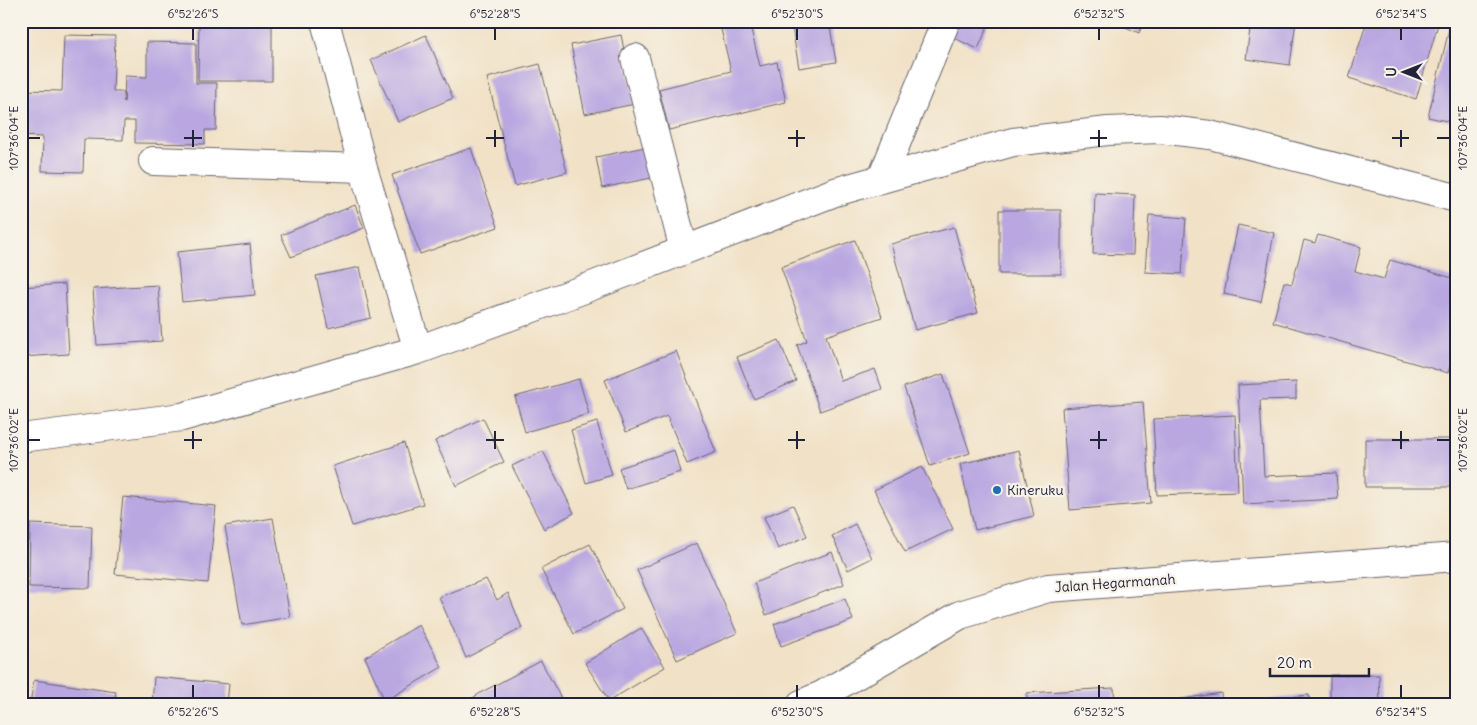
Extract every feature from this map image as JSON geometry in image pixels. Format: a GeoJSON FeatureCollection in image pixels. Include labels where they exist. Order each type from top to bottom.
{"type":"FeatureCollection","features":[{"type":"Feature","properties":{"kind":"street"},"geometry":{"type":"LineString","coordinates":[[325,21],[363,168],[418,350]]}},
{"type":"Feature","properties":{"kind":"street"},"geometry":{"type":"LineString","coordinates":[[882,178],[946,21]]}},
{"type":"Feature","properties":{"kind":"street"},"geometry":{"type":"LineString","coordinates":[[635,58],[684,250]]}},
{"type":"Feature","properties":{"kind":"street"},"geometry":{"type":"LineString","coordinates":[[21,438],[182,417],[418,350],[835,192],[1013,142],[1108,131],[1160,129],[1210,135],[1456,198]]}},
{"type":"Feature","properties":{"kind":"street"},"geometry":{"type":"LineString","coordinates":[[153,161],[363,168]]}},
{"type":"Feature","properties":{"kind":"street","name":"Jalan Hegarmanah"},"geometry":{"type":"LineString","coordinates":[[801,704],[822,695],[960,615],[1048,588],[1456,556]]}},
{"type":"Feature","properties":{"kind":"building"},"geometry":{"type":"Polygon","coordinates":[[[199,21],[272,21],[272,81],[198,81],[199,21]]]}},
{"type":"Feature","properties":{"kind":"building"},"geometry":{"type":"Polygon","coordinates":[[[719,21],[749,21],[760,66],[777,62],[786,102],[669,130],[659,89],[731,71],[719,21]]]}},
{"type":"Feature","properties":{"kind":"building"},"geometry":{"type":"Polygon","coordinates":[[[791,21],[829,21],[836,62],[799,68],[791,21]]]}},
{"type":"Feature","properties":{"kind":"building"},"geometry":{"type":"Polygon","coordinates":[[[950,21],[990,21],[978,49],[945,34],[950,21]]]}},
{"type":"Feature","properties":{"kind":"building"},"geometry":{"type":"Polygon","coordinates":[[[1112,21],[1144,21],[1139,33],[1112,21]]]}},
{"type":"Feature","properties":{"kind":"building"},"geometry":{"type":"Polygon","coordinates":[[[1251,21],[1296,21],[1290,65],[1246,59],[1251,21]]]}},
{"type":"Feature","properties":{"kind":"building"},"geometry":{"type":"Polygon","coordinates":[[[1367,21],[1439,21],[1416,99],[1349,78],[1367,21]]]}},
{"type":"Feature","properties":{"kind":"building"},"geometry":{"type":"Polygon","coordinates":[[[1451,21],[1456,21],[1456,123],[1428,117],[1451,21]]]}},
{"type":"Feature","properties":{"kind":"building"},"geometry":{"type":"Polygon","coordinates":[[[64,35],[115,36],[113,92],[124,92],[124,102],[125,76],[147,77],[147,42],[196,43],[196,83],[217,83],[216,130],[205,130],[205,144],[135,143],[135,121],[124,121],[123,140],[84,139],[83,172],[42,171],[43,137],[21,136],[22,90],[62,91],[64,35]]]}},
{"type":"Feature","properties":{"kind":"building"},"geometry":{"type":"Polygon","coordinates":[[[426,35],[453,98],[398,122],[371,60],[426,35]]]}},
{"type":"Feature","properties":{"kind":"building"},"geometry":{"type":"Polygon","coordinates":[[[621,35],[635,104],[585,114],[571,45],[621,35]]]}},
{"type":"Feature","properties":{"kind":"building"},"geometry":{"type":"Polygon","coordinates":[[[540,64],[567,172],[515,186],[487,78],[540,64]]]}},
{"type":"Feature","properties":{"kind":"building"},"geometry":{"type":"Polygon","coordinates":[[[650,146],[656,177],[602,188],[596,157],[650,146]]]}},
{"type":"Feature","properties":{"kind":"building"},"geometry":{"type":"Polygon","coordinates":[[[471,148],[498,227],[420,254],[392,175],[471,148]]]}},
{"type":"Feature","properties":{"kind":"building"},"geometry":{"type":"Polygon","coordinates":[[[1095,193],[1135,195],[1133,255],[1093,254],[1095,193]]]}},
{"type":"Feature","properties":{"kind":"building"},"geometry":{"type":"Polygon","coordinates":[[[355,205],[364,228],[291,257],[281,235],[355,205]]]}},
{"type":"Feature","properties":{"kind":"building"},"geometry":{"type":"Polygon","coordinates":[[[999,210],[1061,210],[1061,274],[999,274],[999,210]]]}},
{"type":"Feature","properties":{"kind":"building"},"geometry":{"type":"Polygon","coordinates":[[[1149,215],[1186,218],[1182,274],[1145,272],[1149,215]]]}},
{"type":"Feature","properties":{"kind":"building"},"geometry":{"type":"Polygon","coordinates":[[[1238,225],[1274,233],[1261,302],[1224,294],[1238,225]]]}},
{"type":"Feature","properties":{"kind":"building"},"geometry":{"type":"Polygon","coordinates":[[[954,227],[978,313],[915,330],[891,244],[954,227]]]}},
{"type":"Feature","properties":{"kind":"building"},"geometry":{"type":"Polygon","coordinates":[[[1318,235],[1361,247],[1355,271],[1384,279],[1390,260],[1456,279],[1456,346],[1448,373],[1273,322],[1284,282],[1292,284],[1304,240],[1315,243],[1318,235]]]}},
{"type":"Feature","properties":{"kind":"building"},"geometry":{"type":"Polygon","coordinates":[[[855,240],[882,317],[826,336],[841,381],[875,369],[882,389],[820,411],[797,345],[807,341],[781,267],[855,240]]]}},
{"type":"Feature","properties":{"kind":"building"},"geometry":{"type":"Polygon","coordinates":[[[250,244],[255,295],[182,302],[177,252],[250,244]]]}},
{"type":"Feature","properties":{"kind":"building"},"geometry":{"type":"Polygon","coordinates":[[[360,267],[371,318],[328,328],[316,276],[360,267]]]}},
{"type":"Feature","properties":{"kind":"building"},"geometry":{"type":"Polygon","coordinates":[[[65,284],[69,354],[21,357],[21,287],[65,284]]]}},
{"type":"Feature","properties":{"kind":"building"},"geometry":{"type":"Polygon","coordinates":[[[158,285],[162,341],[97,345],[93,289],[158,285]]]}},
{"type":"Feature","properties":{"kind":"building"},"geometry":{"type":"Polygon","coordinates":[[[779,340],[796,381],[754,399],[737,357],[779,340]]]}},
{"type":"Feature","properties":{"kind":"building"},"geometry":{"type":"Polygon","coordinates":[[[676,351],[716,452],[687,464],[667,416],[626,432],[605,380],[676,351]]]}},
{"type":"Feature","properties":{"kind":"building"},"geometry":{"type":"Polygon","coordinates":[[[943,374],[970,453],[930,466],[904,387],[943,374]]]}},
{"type":"Feature","properties":{"kind":"building"},"geometry":{"type":"Polygon","coordinates":[[[579,379],[589,414],[525,432],[515,397],[579,379]]]}},
{"type":"Feature","properties":{"kind":"building"},"geometry":{"type":"Polygon","coordinates":[[[1296,382],[1296,399],[1260,400],[1264,476],[1336,473],[1338,499],[1243,504],[1238,385],[1296,382]]]}},
{"type":"Feature","properties":{"kind":"building"},"geometry":{"type":"Polygon","coordinates":[[[1143,402],[1151,503],[1070,510],[1062,408],[1143,402]]]}},
{"type":"Feature","properties":{"kind":"building"},"geometry":{"type":"Polygon","coordinates":[[[1235,415],[1238,492],[1157,495],[1153,419],[1235,415]]]}},
{"type":"Feature","properties":{"kind":"building"},"geometry":{"type":"Polygon","coordinates":[[[483,418],[504,462],[456,486],[435,441],[483,418]]]}},
{"type":"Feature","properties":{"kind":"building"},"geometry":{"type":"Polygon","coordinates":[[[597,422],[612,475],[586,483],[571,430],[597,422]]]}},
{"type":"Feature","properties":{"kind":"building"},"geometry":{"type":"Polygon","coordinates":[[[1365,439],[1456,439],[1456,487],[1365,487],[1365,439]]]}},
{"type":"Feature","properties":{"kind":"building"},"geometry":{"type":"Polygon","coordinates":[[[404,443],[423,504],[352,526],[333,466],[404,443]]]}},
{"type":"Feature","properties":{"kind":"building"},"geometry":{"type":"Polygon","coordinates":[[[674,450],[680,472],[626,489],[619,468],[674,450]]]}},
{"type":"Feature","properties":{"kind":"building","name":"Kineruku"},"geometry":{"type":"Polygon","coordinates":[[[1019,450],[1034,516],[975,530],[960,464],[1019,450]]]}},
{"type":"Feature","properties":{"kind":"building"},"geometry":{"type":"Polygon","coordinates":[[[543,451],[574,513],[544,529],[512,466],[543,451]]]}},
{"type":"Feature","properties":{"kind":"building"},"geometry":{"type":"Polygon","coordinates":[[[922,467],[953,529],[905,552],[874,490],[922,467]]]}},
{"type":"Feature","properties":{"kind":"building"},"geometry":{"type":"Polygon","coordinates":[[[123,497],[216,506],[208,583],[115,574],[123,497]]]}},
{"type":"Feature","properties":{"kind":"building"},"geometry":{"type":"Polygon","coordinates":[[[793,505],[807,536],[778,549],[764,517],[793,505]]]}},
{"type":"Feature","properties":{"kind":"building"},"geometry":{"type":"Polygon","coordinates":[[[273,518],[290,617],[242,625],[225,526],[273,518]]]}},
{"type":"Feature","properties":{"kind":"building"},"geometry":{"type":"Polygon","coordinates":[[[30,524],[92,526],[90,588],[29,587],[30,524]]]}},
{"type":"Feature","properties":{"kind":"building"},"geometry":{"type":"Polygon","coordinates":[[[855,524],[872,558],[848,570],[832,536],[855,524]]]}},
{"type":"Feature","properties":{"kind":"building"},"geometry":{"type":"Polygon","coordinates":[[[697,543],[737,633],[677,660],[637,570],[697,543]]]}},
{"type":"Feature","properties":{"kind":"building"},"geometry":{"type":"Polygon","coordinates":[[[590,544],[623,609],[574,634],[541,569],[590,544]]]}},
{"type":"Feature","properties":{"kind":"building"},"geometry":{"type":"Polygon","coordinates":[[[832,552],[844,584],[766,615],[754,583],[832,552]]]}},
{"type":"Feature","properties":{"kind":"building"},"geometry":{"type":"Polygon","coordinates":[[[486,579],[497,600],[508,593],[522,628],[466,658],[439,597],[486,579]]]}},
{"type":"Feature","properties":{"kind":"building"},"geometry":{"type":"Polygon","coordinates":[[[845,599],[853,620],[781,646],[774,624],[845,599]]]}},
{"type":"Feature","properties":{"kind":"building"},"geometry":{"type":"Polygon","coordinates":[[[419,625],[442,667],[385,701],[365,657],[419,625]]]}},
{"type":"Feature","properties":{"kind":"building"},"geometry":{"type":"Polygon","coordinates":[[[641,628],[665,667],[609,701],[585,663],[641,628]]]}},
{"type":"Feature","properties":{"kind":"building"},"geometry":{"type":"Polygon","coordinates":[[[541,661],[564,704],[470,704],[468,701],[482,692],[541,661]]]}},
{"type":"Feature","properties":{"kind":"building"},"geometry":{"type":"Polygon","coordinates":[[[1330,675],[1379,675],[1380,704],[1330,704],[1330,675]]]}},
{"type":"Feature","properties":{"kind":"building"},"geometry":{"type":"Polygon","coordinates":[[[154,677],[229,684],[227,704],[152,704],[154,677]]]}},
{"type":"Feature","properties":{"kind":"building"},"geometry":{"type":"Polygon","coordinates":[[[34,680],[116,692],[114,704],[30,704],[34,680]]]}},
{"type":"Feature","properties":{"kind":"building"},"geometry":{"type":"Polygon","coordinates":[[[1114,688],[1115,704],[1027,704],[1027,693],[1114,688]]]}},
{"type":"Feature","properties":{"kind":"building"},"geometry":{"type":"Polygon","coordinates":[[[1221,693],[1222,704],[1156,704],[1156,703],[1221,693]]]}},
{"type":"Feature","properties":{"kind":"building"},"geometry":{"type":"Polygon","coordinates":[[[1309,695],[1310,704],[1265,704],[1265,700],[1309,695]]]}},
{"type":"Feature","properties":{"kind":"place","name":"Kineruku"},"geometry":{"type":"Point","coordinates":[997,490]}}]}
